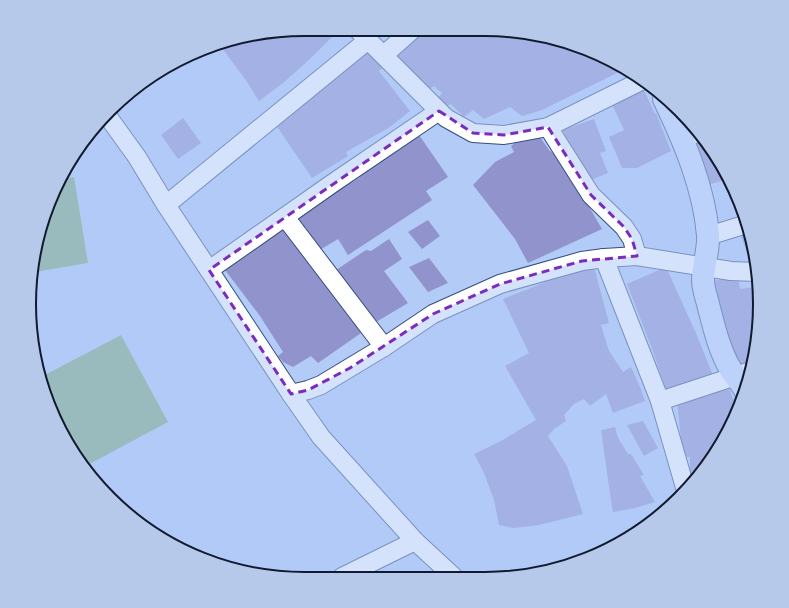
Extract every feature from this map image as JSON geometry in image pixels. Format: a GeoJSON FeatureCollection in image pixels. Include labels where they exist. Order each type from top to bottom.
{"type":"FeatureCollection","features":[{"type":"Feature","properties":{"kind":"street"},"geometry":{"type":"LineString","coordinates":[[166,205],[362,36]]}},
{"type":"Feature","properties":{"kind":"street"},"geometry":{"type":"LineString","coordinates":[[364,36],[446,118],[473,133],[504,135],[548,127],[637,83]]}},
{"type":"Feature","properties":{"kind":"street"},"geometry":{"type":"LineString","coordinates":[[384,55],[405,36]]}},
{"type":"Feature","properties":{"kind":"street"},"geometry":{"type":"LineString","coordinates":[[210,270],[439,111]]}},
{"type":"Feature","properties":{"kind":"street"},"geometry":{"type":"LineString","coordinates":[[673,112],[689,136],[692,167],[704,206],[708,236],[703,267],[703,282],[715,334],[722,351],[743,377]]}},
{"type":"Feature","properties":{"kind":"street"},"geometry":{"type":"LineString","coordinates":[[110,119],[138,157],[166,205],[321,437],[415,541],[449,572]]}},
{"type":"Feature","properties":{"kind":"street"},"geometry":{"type":"LineString","coordinates":[[548,127],[591,195],[624,227],[632,239],[637,256]]}},
{"type":"Feature","properties":{"kind":"street"},"geometry":{"type":"LineString","coordinates":[[286,217],[384,347]]}},
{"type":"Feature","properties":{"kind":"street"},"geometry":{"type":"LineString","coordinates":[[708,236],[741,226]]}},
{"type":"Feature","properties":{"kind":"street"},"geometry":{"type":"LineString","coordinates":[[291,394],[322,385],[384,347],[433,314],[500,284],[582,261],[637,256],[731,271],[751,272]]}},
{"type":"Feature","properties":{"kind":"street"},"geometry":{"type":"LineString","coordinates":[[604,258],[660,401],[684,484]]}},
{"type":"Feature","properties":{"kind":"street"},"geometry":{"type":"LineString","coordinates":[[660,401],[742,380]]}},
{"type":"Feature","properties":{"kind":"street"},"geometry":{"type":"LineString","coordinates":[[352,572],[415,541]]}},
{"type":"Feature","properties":{"kind":"highlighted area"},"geometry":{"type":"Polygon","coordinates":[[[439,111],[473,133],[504,135],[548,127],[591,195],[624,227],[632,239],[637,256],[582,261],[500,284],[433,314],[350,368],[308,390],[291,394],[209,270],[439,111]]]}},
{"type":"Feature","properties":{"kind":"green space"},"geometry":{"type":"Polygon","coordinates":[[[74,177],[88,263],[38,272],[41,252],[50,218],[56,201],[68,178],[74,177]]]}},
{"type":"Feature","properties":{"kind":"green space"},"geometry":{"type":"Polygon","coordinates":[[[121,335],[168,422],[89,464],[72,438],[56,407],[45,375],[121,335]]]}},
{"type":"Feature","properties":{"kind":"building"},"geometry":{"type":"Polygon","coordinates":[[[333,36],[283,83],[259,101],[222,49],[269,38],[333,36]]]}},
{"type":"Feature","properties":{"kind":"building"},"geometry":{"type":"Polygon","coordinates":[[[416,36],[485,36],[520,38],[571,50],[588,56],[619,72],[542,110],[522,116],[510,107],[484,119],[473,110],[464,117],[451,104],[447,106],[438,98],[442,93],[434,86],[428,91],[396,54],[416,36]]]}},
{"type":"Feature","properties":{"kind":"building"},"geometry":{"type":"Polygon","coordinates":[[[370,48],[385,66],[379,71],[410,111],[390,127],[346,152],[348,156],[312,178],[276,125],[338,77],[370,48]]]}},
{"type":"Feature","properties":{"kind":"building"},"geometry":{"type":"Polygon","coordinates":[[[643,88],[655,114],[656,113],[671,151],[637,168],[622,168],[609,137],[624,130],[611,102],[643,88]]]}},
{"type":"Feature","properties":{"kind":"building"},"geometry":{"type":"Polygon","coordinates":[[[183,118],[201,143],[178,159],[161,135],[183,118]]]}},
{"type":"Feature","properties":{"kind":"building"},"geometry":{"type":"Polygon","coordinates":[[[594,119],[606,151],[600,153],[608,173],[586,182],[575,165],[563,130],[594,119]]]}},
{"type":"Feature","properties":{"kind":"building"},"geometry":{"type":"Polygon","coordinates":[[[415,129],[448,177],[426,191],[432,200],[348,255],[338,239],[318,251],[293,218],[359,178],[370,165],[374,167],[381,154],[415,129]]]}},
{"type":"Feature","properties":{"kind":"building"},"geometry":{"type":"Polygon","coordinates":[[[535,130],[549,150],[555,155],[571,180],[575,177],[588,205],[602,229],[528,263],[515,239],[473,185],[495,162],[514,152],[511,146],[522,137],[535,130]]]}},
{"type":"Feature","properties":{"kind":"building"},"geometry":{"type":"Polygon","coordinates":[[[698,141],[723,181],[708,185],[693,143],[698,141]]]}},
{"type":"Feature","properties":{"kind":"building"},"geometry":{"type":"Polygon","coordinates":[[[428,220],[440,236],[422,249],[408,232],[428,220]]]}},
{"type":"Feature","properties":{"kind":"building"},"geometry":{"type":"Polygon","coordinates":[[[283,222],[364,331],[318,363],[311,356],[293,367],[283,362],[278,356],[283,352],[260,316],[222,266],[283,222]]]}},
{"type":"Feature","properties":{"kind":"building"},"geometry":{"type":"Polygon","coordinates":[[[743,232],[749,259],[740,233],[743,232]]]}},
{"type":"Feature","properties":{"kind":"building"},"geometry":{"type":"Polygon","coordinates":[[[389,239],[402,259],[384,271],[408,303],[371,325],[333,272],[366,250],[371,251],[389,239]]]}},
{"type":"Feature","properties":{"kind":"building"},"geometry":{"type":"Polygon","coordinates":[[[429,258],[448,283],[428,292],[409,267],[429,258]]]}},
{"type":"Feature","properties":{"kind":"building"},"geometry":{"type":"Polygon","coordinates":[[[593,263],[609,323],[601,325],[609,351],[623,372],[631,367],[645,401],[613,413],[606,394],[590,406],[584,399],[574,404],[564,415],[566,421],[554,429],[548,436],[567,466],[583,514],[539,525],[513,528],[499,525],[494,500],[484,473],[474,454],[501,441],[536,420],[505,366],[529,353],[503,299],[593,263]]]}},
{"type":"Feature","properties":{"kind":"building"},"geometry":{"type":"Polygon","coordinates":[[[666,267],[713,375],[667,392],[627,284],[666,267]]]}},
{"type":"Feature","properties":{"kind":"building"},"geometry":{"type":"Polygon","coordinates":[[[738,277],[740,289],[752,287],[753,304],[751,339],[746,364],[736,367],[711,281],[738,277]]]}},
{"type":"Feature","properties":{"kind":"building"},"geometry":{"type":"Polygon","coordinates":[[[729,389],[735,402],[708,453],[690,476],[690,457],[677,456],[677,439],[681,439],[677,401],[729,389]]]}},
{"type":"Feature","properties":{"kind":"building"},"geometry":{"type":"Polygon","coordinates":[[[643,421],[658,448],[644,456],[627,425],[643,421]]]}},
{"type":"Feature","properties":{"kind":"building"},"geometry":{"type":"Polygon","coordinates":[[[615,427],[618,438],[628,454],[631,454],[644,475],[640,476],[655,502],[635,508],[613,512],[601,430],[615,427]]]}}]}
